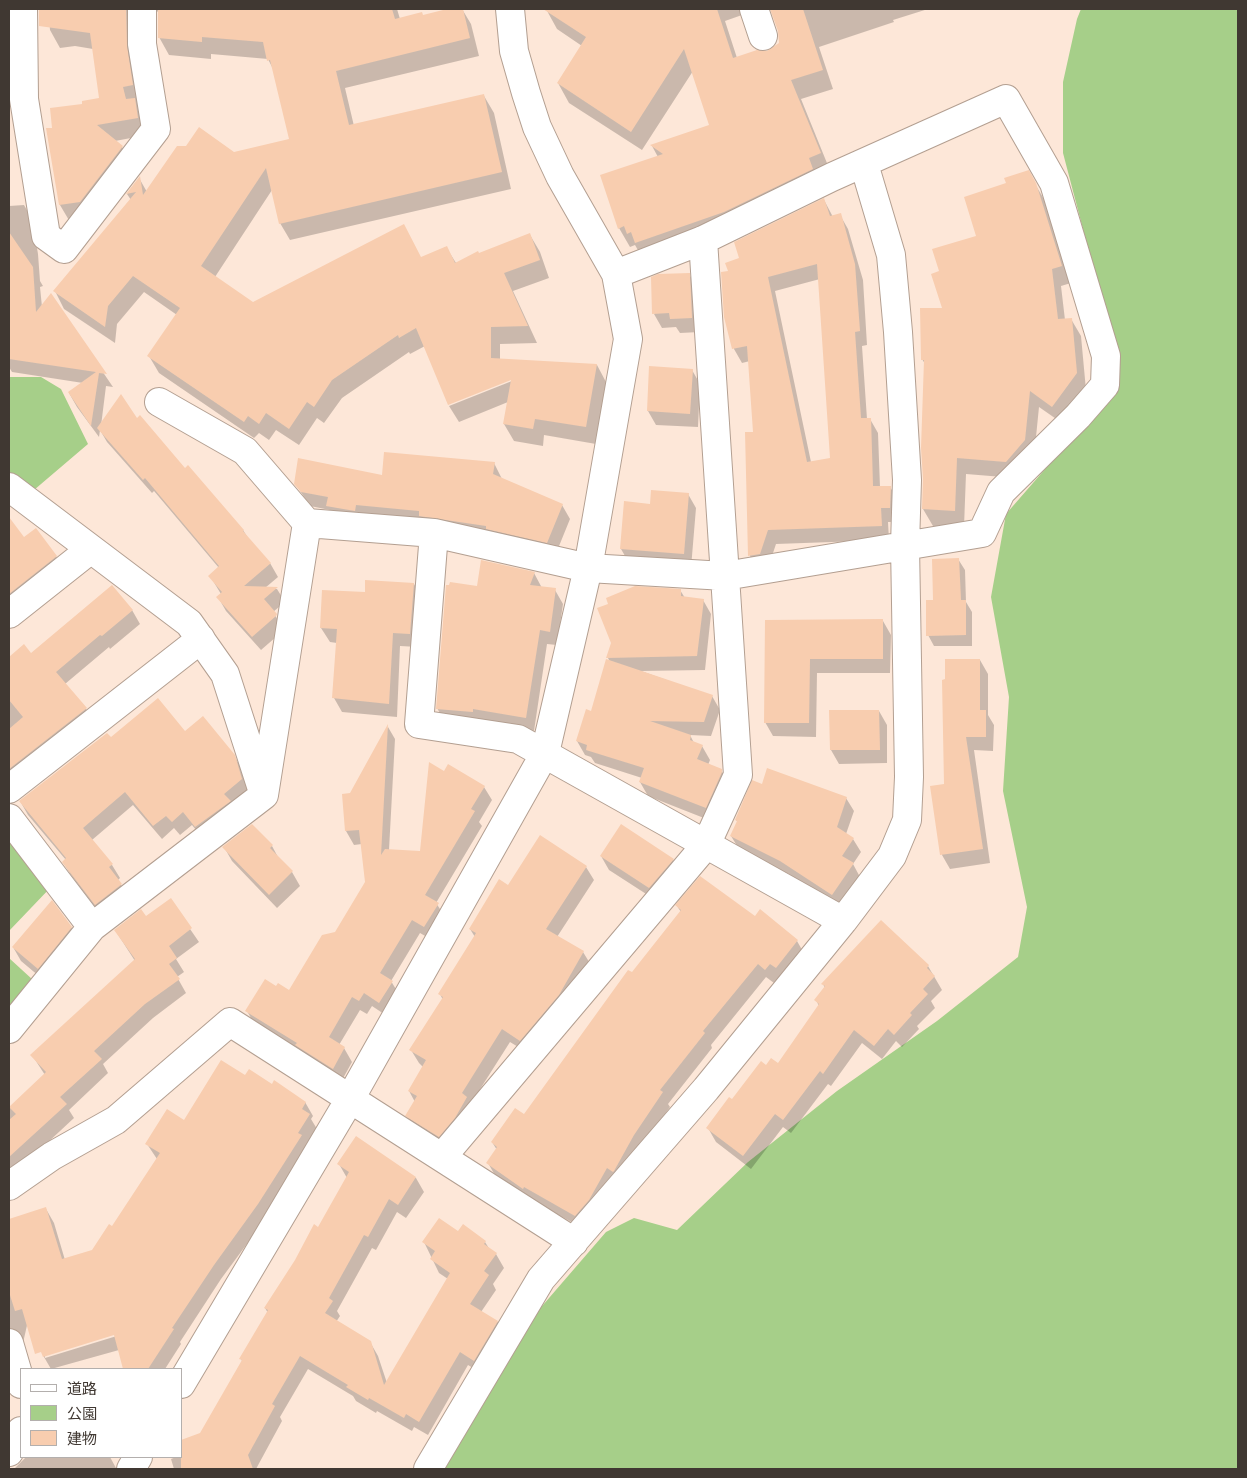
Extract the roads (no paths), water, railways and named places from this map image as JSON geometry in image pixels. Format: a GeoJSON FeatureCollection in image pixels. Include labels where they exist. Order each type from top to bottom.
{"type":"FeatureCollection","features":[{"type":"Feature","properties":{"kind":"street"},"geometry":{"type":"LineString","coordinates":[[23,9],[24,99],[46,236],[64,249],[156,129],[142,44],[142,9]]}},
{"type":"Feature","properties":{"kind":"street"},"geometry":{"type":"LineString","coordinates":[[182,1382],[350,1099],[545,753],[588,568],[628,339],[616,274],[560,176],[537,126],[514,51],[510,9]]}},
{"type":"Feature","properties":{"kind":"street"},"geometry":{"type":"LineString","coordinates":[[754,9],[763,36]]}},
{"type":"Feature","properties":{"kind":"street"},"geometry":{"type":"LineString","coordinates":[[159,402],[246,451],[307,523],[434,533],[588,568],[725,576],[982,533],[1001,492],[1078,416],[1106,384],[1106,356],[1054,183],[1006,99],[703,240],[616,274]]}},
{"type":"Feature","properties":{"kind":"street"},"geometry":{"type":"LineString","coordinates":[[428,1469],[541,1279],[706,1089],[843,921],[892,856],[907,820],[910,777],[905,545],[907,480],[898,332],[891,255],[864,164]]}},
{"type":"Feature","properties":{"kind":"street"},"geometry":{"type":"LineString","coordinates":[[442,1157],[706,845],[738,774],[703,240]]}},
{"type":"Feature","properties":{"kind":"street"},"geometry":{"type":"LineString","coordinates":[[9,487],[188,623],[225,674],[264,795]]}},
{"type":"Feature","properties":{"kind":"street"},"geometry":{"type":"LineString","coordinates":[[9,1029],[92,927],[264,795],[307,523]]}},
{"type":"Feature","properties":{"kind":"street"},"geometry":{"type":"LineString","coordinates":[[434,533],[419,724],[518,739],[843,921]]}},
{"type":"Feature","properties":{"kind":"street"},"geometry":{"type":"LineString","coordinates":[[9,614],[91,549]]}},
{"type":"Feature","properties":{"kind":"street"},"geometry":{"type":"LineString","coordinates":[[9,789],[201,639]]}},
{"type":"Feature","properties":{"kind":"street"},"geometry":{"type":"LineString","coordinates":[[9,818],[92,927]]}},
{"type":"Feature","properties":{"kind":"street"},"geometry":{"type":"LineString","coordinates":[[9,1186],[52,1156],[116,1120],[230,1022],[574,1242]]}},
{"type":"Feature","properties":{"kind":"street"},"geometry":{"type":"LineString","coordinates":[[9,1343],[20,1381]]}},
{"type":"Feature","properties":{"kind":"street"},"geometry":{"type":"LineString","coordinates":[[9,1452],[20,1433]]}}]}
